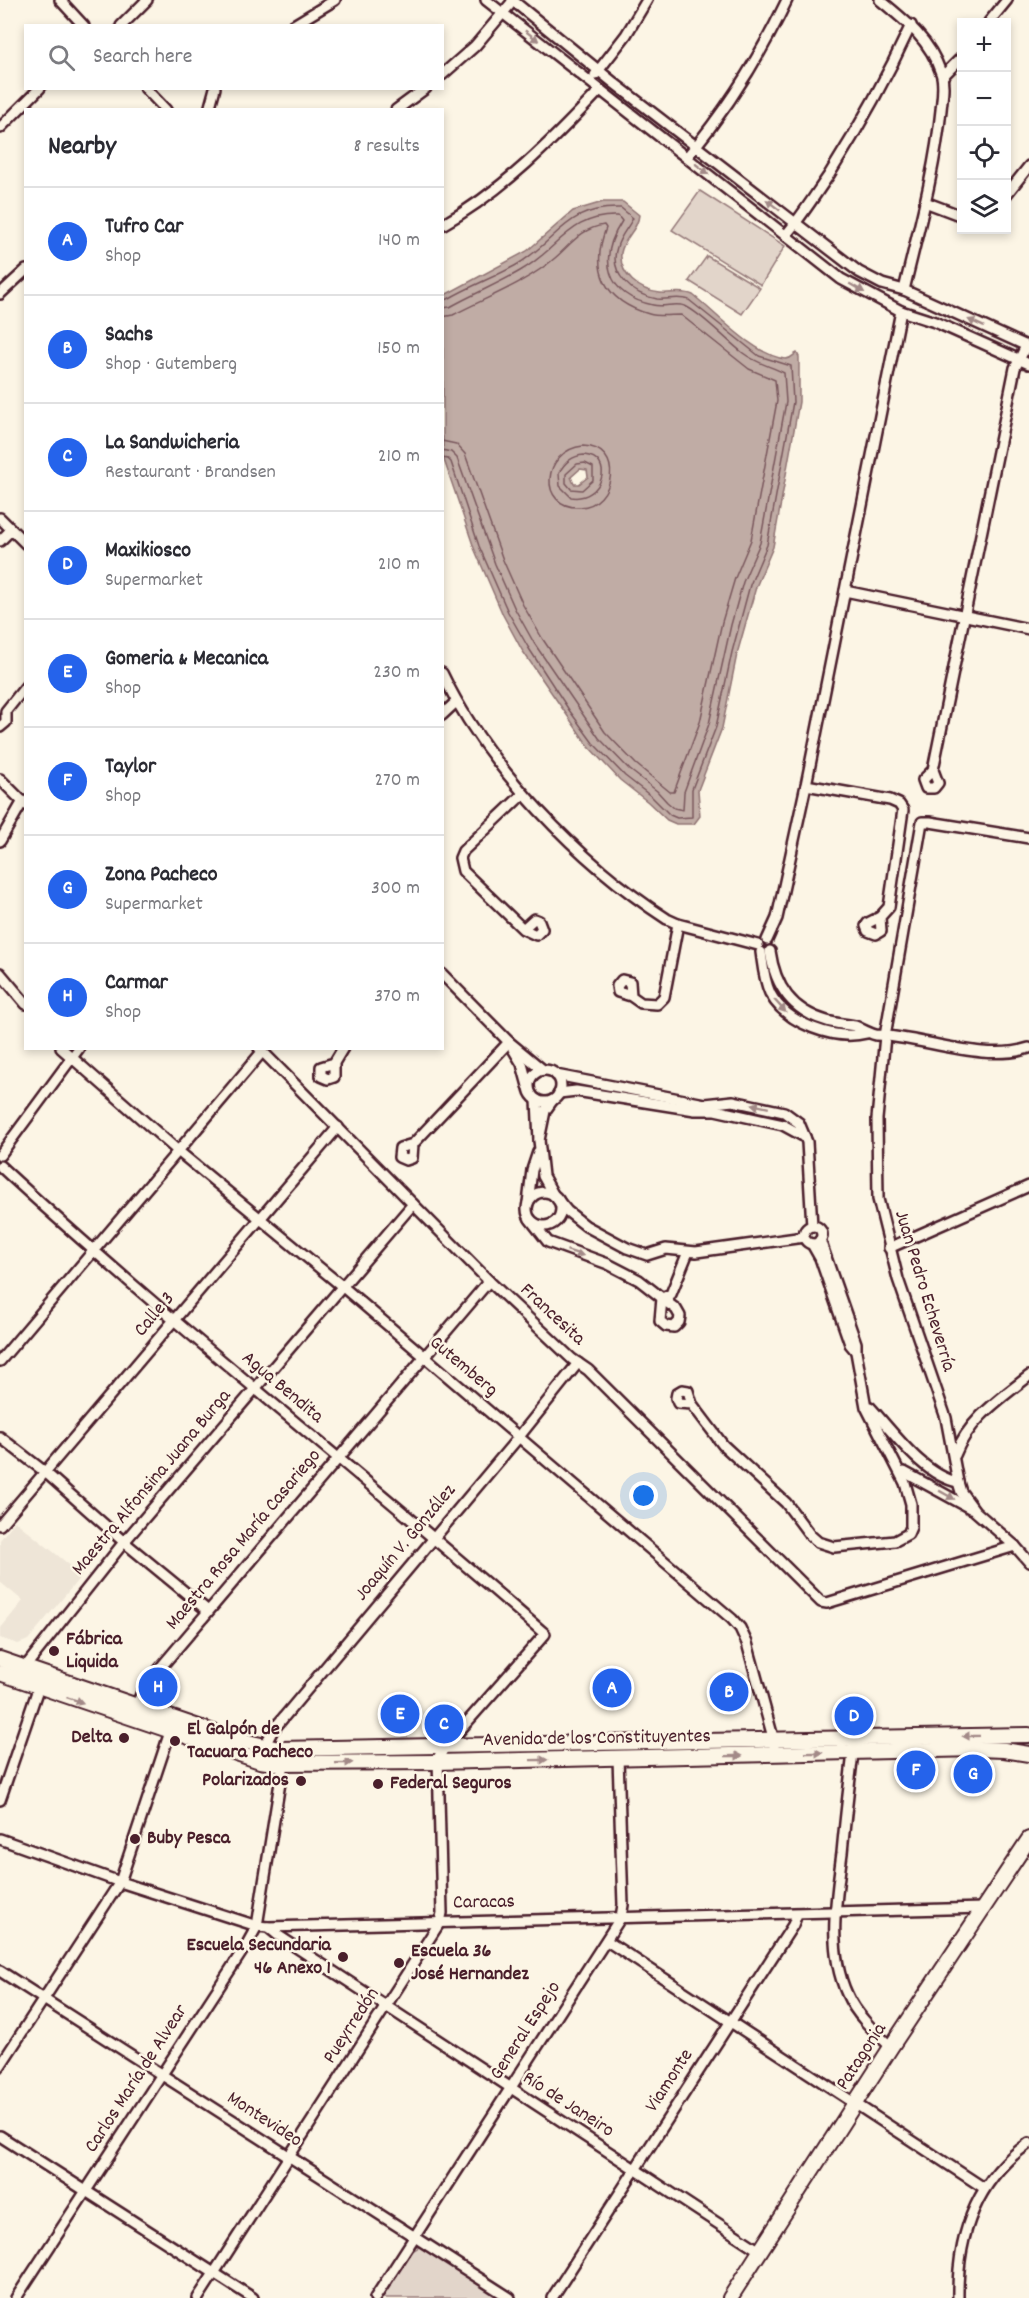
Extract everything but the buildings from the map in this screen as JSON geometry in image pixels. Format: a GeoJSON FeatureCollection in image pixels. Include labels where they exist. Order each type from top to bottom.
{"type":"FeatureCollection","features":[{"type":"Feature","properties":{"kind":"main road","name":"Avenida de los Constituyentes"},"geometry":{"type":"LineString","coordinates":[[0,1659],[21,1674],[134,1713],[264,1747],[285,1749],[774,1748],[853,1753],[1004,1750],[1029,1754]]}},
{"type":"Feature","properties":{"kind":"main road","name":"Avenida de los Constituyentes"},"geometry":{"type":"LineString","coordinates":[[0,1673],[21,1674]]}},
{"type":"Feature","properties":{"kind":"main road","name":"Avenida de los Constituyentes"},"geometry":{"type":"LineString","coordinates":[[134,1713],[170,1732],[260,1761],[284,1764],[618,1758],[1029,1735]]}},
{"type":"Feature","properties":{"kind":"main road","name":"Patagonia"},"geometry":{"type":"LineString","coordinates":[[730,2298],[891,2047],[1029,1839]]}},
{"type":"Feature","properties":{"kind":"street"},"geometry":{"type":"LineString","coordinates":[[60,0],[82,24]]}},
{"type":"Feature","properties":{"kind":"street"},"geometry":{"type":"LineString","coordinates":[[123,24],[147,0]]}},
{"type":"Feature","properties":{"kind":"street"},"geometry":{"type":"LineString","coordinates":[[295,24],[335,0]]}},
{"type":"Feature","properties":{"kind":"street"},"geometry":{"type":"LineString","coordinates":[[590,82],[626,35],[647,0]]}},
{"type":"Feature","properties":{"kind":"street"},"geometry":{"type":"LineString","coordinates":[[687,157],[746,76],[786,0]]}},
{"type":"Feature","properties":{"kind":"street"},"geometry":{"type":"LineString","coordinates":[[880,0],[911,25],[931,52],[943,76],[940,119],[925,202],[900,289]]}},
{"type":"Feature","properties":{"kind":"street"},"geometry":{"type":"LineString","coordinates":[[992,18],[1006,0]]}},
{"type":"Feature","properties":{"kind":"street"},"geometry":{"type":"LineString","coordinates":[[444,73],[475,46],[512,1],[598,71],[859,272],[1028,347],[1026,362]]}},
{"type":"Feature","properties":{"kind":"street"},"geometry":{"type":"LineString","coordinates":[[492,2],[502,13],[842,279],[901,311],[935,322],[1026,362]]}},
{"type":"Feature","properties":{"kind":"street"},"geometry":{"type":"LineString","coordinates":[[786,235],[855,134],[886,78],[911,25]]}},
{"type":"Feature","properties":{"kind":"street"},"geometry":{"type":"LineString","coordinates":[[943,76],[957,62]]}},
{"type":"Feature","properties":{"kind":"street"},"geometry":{"type":"LineString","coordinates":[[444,224],[473,206],[513,175],[614,83]]}},
{"type":"Feature","properties":{"kind":"street"},"geometry":{"type":"LineString","coordinates":[[0,128],[38,90]]}},
{"type":"Feature","properties":{"kind":"street"},"geometry":{"type":"LineString","coordinates":[[148,90],[164,108]]}},
{"type":"Feature","properties":{"kind":"street"},"geometry":{"type":"LineString","coordinates":[[210,108],[214,90]]}},
{"type":"Feature","properties":{"kind":"street"},"geometry":{"type":"LineString","coordinates":[[399,108],[423,90]]}},
{"type":"Feature","properties":{"kind":"street"},"geometry":{"type":"LineString","coordinates":[[1011,189],[1029,166]]}},
{"type":"Feature","properties":{"kind":"street"},"geometry":{"type":"LineString","coordinates":[[925,202],[957,214]]}},
{"type":"Feature","properties":{"kind":"street"},"geometry":{"type":"LineString","coordinates":[[0,294],[24,272]]}},
{"type":"Feature","properties":{"kind":"street"},"geometry":{"type":"LineString","coordinates":[[888,305],[887,293],[900,289]]}},
{"type":"Feature","properties":{"kind":"street"},"geometry":{"type":"LineString","coordinates":[[917,316],[923,311],[919,297]]}},
{"type":"Feature","properties":{"kind":"street"},"geometry":{"type":"LineString","coordinates":[[763,950],[772,944],[767,940],[777,918],[806,785],[901,311]]}},
{"type":"Feature","properties":{"kind":"street"},"geometry":{"type":"LineString","coordinates":[[933,770],[1015,368],[1026,362]]}},
{"type":"Feature","properties":{"kind":"street"},"geometry":{"type":"LineString","coordinates":[[0,518],[24,542]]}},
{"type":"Feature","properties":{"kind":"street"},"geometry":{"type":"LineString","coordinates":[[0,541],[11,530]]}},
{"type":"Feature","properties":{"kind":"street"},"geometry":{"type":"LineString","coordinates":[[844,591],[1029,629]]}},
{"type":"Feature","properties":{"kind":"street"},"geometry":{"type":"LineString","coordinates":[[444,677],[456,702],[523,794],[600,868],[648,907],[678,924],[763,950],[776,980],[791,1002],[813,1016],[856,1027],[867,1033],[992,1053],[1018,1052],[1029,1048]]}},
{"type":"Feature","properties":{"kind":"street"},"geometry":{"type":"LineString","coordinates":[[0,727],[6,722],[3,711],[24,688]]}},
{"type":"Feature","properties":{"kind":"street"},"geometry":{"type":"LineString","coordinates":[[444,714],[456,702]]}},
{"type":"Feature","properties":{"kind":"street"},"geometry":{"type":"LineString","coordinates":[[0,779],[24,803],[0,841]]}},
{"type":"Feature","properties":{"kind":"street"},"geometry":{"type":"LineString","coordinates":[[806,785],[891,800],[899,804],[903,810],[889,907],[880,917]]}},
{"type":"Feature","properties":{"kind":"street"},"geometry":{"type":"LineString","coordinates":[[523,794],[463,851],[460,865],[463,871],[523,929]]}},
{"type":"Feature","properties":{"kind":"street","name":"Juan Pedro Echeverría"},"geometry":{"type":"LineString","coordinates":[[1029,838],[922,822],[885,1035],[876,1138],[878,1199],[889,1248],[946,1418],[958,1482],[975,1511],[1015,1546],[1029,1562]]}},
{"type":"Feature","properties":{"kind":"street"},"geometry":{"type":"LineString","coordinates":[[631,996],[636,1001],[648,1005],[657,1004],[663,997],[678,924]]}},
{"type":"Feature","properties":{"kind":"street"},"geometry":{"type":"LineString","coordinates":[[0,973],[24,1002]]}},
{"type":"Feature","properties":{"kind":"street"},"geometry":{"type":"LineString","coordinates":[[444,976],[509,1042],[543,1070],[556,1075],[783,1125],[805,1137]]}},
{"type":"Feature","properties":{"kind":"street"},"geometry":{"type":"LineString","coordinates":[[509,1042],[522,1064],[529,1088],[537,1100],[543,1176],[561,1209],[558,1219],[549,1226],[539,1226],[530,1219]]}},
{"type":"Feature","properties":{"kind":"street"},"geometry":{"type":"LineString","coordinates":[[413,1144],[509,1042]]}},
{"type":"Feature","properties":{"kind":"street","name":"Gutemberg"},"geometry":{"type":"LineString","coordinates":[[64,1050],[71,1059],[178,1151],[343,1287],[737,1624],[747,1643],[774,1748]]}},
{"type":"Feature","properties":{"kind":"street"},"geometry":{"type":"LineString","coordinates":[[0,1155],[78,1050]]}},
{"type":"Feature","properties":{"kind":"street"},"geometry":{"type":"LineString","coordinates":[[0,1361],[178,1151],[260,1050]]}},
{"type":"Feature","properties":{"kind":"street","name":"Francesita"},"geometry":{"type":"LineString","coordinates":[[260,1050],[489,1281],[588,1370],[821,1602],[825,1604],[1015,1546]]}},
{"type":"Feature","properties":{"kind":"street"},"geometry":{"type":"LineString","coordinates":[[334,1063],[342,1050]]}},
{"type":"Feature","properties":{"kind":"street"},"geometry":{"type":"LineString","coordinates":[[529,1088],[534,1075],[543,1070]]}},
{"type":"Feature","properties":{"kind":"street"},"geometry":{"type":"LineString","coordinates":[[556,1075],[561,1084],[559,1093],[545,1111],[532,1170],[528,1204],[530,1219],[548,1242],[608,1264],[665,1297],[673,1290],[688,1252]]}},
{"type":"Feature","properties":{"kind":"street"},"geometry":{"type":"LineString","coordinates":[[559,1093],[576,1091],[694,1110],[709,1107],[722,1100],[784,1112],[799,1123],[805,1137],[812,1226]]}},
{"type":"Feature","properties":{"kind":"street"},"geometry":{"type":"LineString","coordinates":[[537,1100],[552,1101]]}},
{"type":"Feature","properties":{"kind":"street","name":"Calle 3"},"geometry":{"type":"LineString","coordinates":[[0,1525],[338,1127]]}},
{"type":"Feature","properties":{"kind":"street","name":"Agua Bendita"},"geometry":{"type":"LineString","coordinates":[[0,1166],[93,1252],[337,1458],[435,1537],[544,1634]]}},
{"type":"Feature","properties":{"kind":"street"},"geometry":{"type":"LineString","coordinates":[[889,1248],[1029,1186]]}},
{"type":"Feature","properties":{"kind":"street"},"geometry":{"type":"LineString","coordinates":[[528,1204],[538,1193],[549,1193],[586,1226],[638,1253],[652,1255],[666,1249],[688,1252],[804,1237]]}},
{"type":"Feature","properties":{"kind":"street","name":"Maestra Alfonsina Juana Burga"},"geometry":{"type":"LineString","coordinates":[[21,1674],[124,1542],[413,1204]]}},
{"type":"Feature","properties":{"kind":"street"},"geometry":{"type":"LineString","coordinates":[[812,1226],[820,1230],[822,1235],[816,1242],[807,1242],[804,1237],[805,1231],[812,1226]]}},
{"type":"Feature","properties":{"kind":"street"},"geometry":{"type":"LineString","coordinates":[[692,1404],[723,1445],[786,1503],[810,1535],[824,1545],[849,1546],[895,1541],[908,1534],[912,1527],[911,1504],[901,1472],[864,1400],[856,1352],[850,1344],[816,1242]]}},
{"type":"Feature","properties":{"kind":"street","name":"Maestra Rosa María Casariego"},"geometry":{"type":"LineString","coordinates":[[134,1713],[145,1686],[489,1281]]}},
{"type":"Feature","properties":{"kind":"street","name":"Joaquín V. González"},"geometry":{"type":"LineString","coordinates":[[264,1747],[273,1730],[578,1363]]}},
{"type":"Feature","properties":{"kind":"street"},"geometry":{"type":"LineString","coordinates":[[954,1457],[963,1437],[974,1422],[1029,1376]]}},
{"type":"Feature","properties":{"kind":"street"},"geometry":{"type":"LineString","coordinates":[[864,1400],[928,1469],[958,1482]]}},
{"type":"Feature","properties":{"kind":"street"},"geometry":{"type":"LineString","coordinates":[[0,1437],[45,1472],[124,1542],[208,1611]]}},
{"type":"Feature","properties":{"kind":"street"},"geometry":{"type":"LineString","coordinates":[[893,1460],[898,1450],[912,1452]]}},
{"type":"Feature","properties":{"kind":"street"},"geometry":{"type":"LineString","coordinates":[[901,1472],[914,1465],[912,1452]]}},
{"type":"Feature","properties":{"kind":"street"},"geometry":{"type":"LineString","coordinates":[[901,1472],[975,1511]]}},
{"type":"Feature","properties":{"kind":"street","name":"Pueyrredón"},"geometry":{"type":"LineString","coordinates":[[198,2298],[440,1922],[442,1913],[437,1762],[445,1747],[544,1634]]}},
{"type":"Feature","properties":{"kind":"street"},"geometry":{"type":"LineString","coordinates":[[0,1800],[41,1681]]}},
{"type":"Feature","properties":{"kind":"street"},"geometry":{"type":"LineString","coordinates":[[0,2066],[120,1882],[170,1732]]}},
{"type":"Feature","properties":{"kind":"street"},"geometry":{"type":"LineString","coordinates":[[853,1753],[835,1912],[837,1959],[848,1995],[873,2030],[891,2047]]}},
{"type":"Feature","properties":{"kind":"street","name":"General Espejo"},"geometry":{"type":"LineString","coordinates":[[375,2298],[621,1917],[623,1905],[618,1758]]}},
{"type":"Feature","properties":{"kind":"street","name":"Carlos María de Alvear"},"geometry":{"type":"LineString","coordinates":[[15,2298],[257,1926],[284,1764]]}},
{"type":"Feature","properties":{"kind":"street","name":"Caracas"},"geometry":{"type":"LineString","coordinates":[[0,1839],[120,1882],[257,1926],[268,1927],[984,1908]]}},
{"type":"Feature","properties":{"kind":"street","name":"Viamonte"},"geometry":{"type":"LineString","coordinates":[[552,2298],[793,1925],[797,1914]]}},
{"type":"Feature","properties":{"kind":"street","name":"Río de Janeiro"},"geometry":{"type":"LineString","coordinates":[[268,1927],[386,2007],[760,2251]]}},
{"type":"Feature","properties":{"kind":"street"},"geometry":{"type":"LineString","coordinates":[[607,1941],[984,2188]]}},
{"type":"Feature","properties":{"kind":"street","name":"Montevideo"},"geometry":{"type":"LineString","coordinates":[[0,1971],[510,2298]]}},
{"type":"Feature","properties":{"kind":"street"},"geometry":{"type":"LineString","coordinates":[[0,2136],[253,2298]]}},
{"type":"Feature","properties":{"kind":"street"},"geometry":{"type":"LineString","coordinates":[[958,2298],[962,2246],[969,2222],[984,2188],[1006,2161],[1029,2143]]}},
{"type":"Feature","properties":{"kind":"shaded area"},"geometry":{"type":"Polygon","coordinates":[[[700,191],[785,246],[761,285],[672,230],[700,191]]]}},
{"type":"Feature","properties":{"kind":"shaded area"},"geometry":{"type":"Polygon","coordinates":[[[707,256],[760,288],[742,314],[689,281],[707,256]]]}},
{"type":"Feature","properties":{"kind":"shaded area"},"geometry":{"type":"Polygon","coordinates":[[[15,1521],[82,1575],[28,1640],[18,1644],[0,1638],[0,1629],[23,1601],[0,1582],[0,1540],[15,1521]]]}},
{"type":"Feature","properties":{"kind":"shaded area"},"geometry":{"type":"Polygon","coordinates":[[[419,2247],[425,2248],[501,2298],[381,2298],[412,2251],[419,2247]]]}},
{"type":"Feature","properties":{"kind":"water"},"geometry":{"type":"Polygon","coordinates":[[[603,202],[623,202],[639,215],[621,253],[623,268],[632,280],[652,292],[693,295],[749,343],[762,351],[786,359],[797,353],[799,357],[799,402],[773,547],[756,587],[737,654],[722,728],[698,790],[700,816],[694,824],[676,824],[667,820],[620,780],[589,747],[522,650],[503,615],[474,548],[444,460],[444,295],[527,251],[573,211],[603,202]],[[580,469],[571,477],[574,484],[579,484],[588,477],[587,470],[580,469]]]}},
{"type":"Feature","properties":{"kind":"place","name":"Fábrica Liquida"},"geometry":{"type":"Point","coordinates":[54,1651]}},
{"type":"Feature","properties":{"kind":"place","name":"Carmar"},"geometry":{"type":"Point","coordinates":[158,1687]}},
{"type":"Feature","properties":{"kind":"place","name":"Tufro Car"},"geometry":{"type":"Point","coordinates":[612,1688]}},
{"type":"Feature","properties":{"kind":"place","name":"Sachs"},"geometry":{"type":"Point","coordinates":[729,1692]}},
{"type":"Feature","properties":{"kind":"place","name":"Gomeria & Mecanica"},"geometry":{"type":"Point","coordinates":[400,1714]}},
{"type":"Feature","properties":{"kind":"place","name":"Maxikiosco"},"geometry":{"type":"Point","coordinates":[854,1716]}},
{"type":"Feature","properties":{"kind":"place","name":"La Sandwicheria"},"geometry":{"type":"Point","coordinates":[444,1724]}},
{"type":"Feature","properties":{"kind":"place","name":"Delta"},"geometry":{"type":"Point","coordinates":[124,1738]}},
{"type":"Feature","properties":{"kind":"place","name":"El Galpón de Tacuara Pacheco"},"geometry":{"type":"Point","coordinates":[175,1741]}},
{"type":"Feature","properties":{"kind":"place","name":"Taylor"},"geometry":{"type":"Point","coordinates":[916,1770]}},
{"type":"Feature","properties":{"kind":"place","name":"Zona Pacheco"},"geometry":{"type":"Point","coordinates":[973,1774]}},
{"type":"Feature","properties":{"kind":"place","name":"Polarizados"},"geometry":{"type":"Point","coordinates":[301,1781]}},
{"type":"Feature","properties":{"kind":"place","name":"Federal Seguros"},"geometry":{"type":"Point","coordinates":[378,1784]}},
{"type":"Feature","properties":{"kind":"place","name":"Buby Pesca"},"geometry":{"type":"Point","coordinates":[135,1839]}},
{"type":"Feature","properties":{"kind":"place","name":"Escuela Secundaria 46 Anexo 1"},"geometry":{"type":"Point","coordinates":[343,1957]}},
{"type":"Feature","properties":{"kind":"place","name":"Escuela 36 José Hernandez"},"geometry":{"type":"Point","coordinates":[399,1963]}}]}
